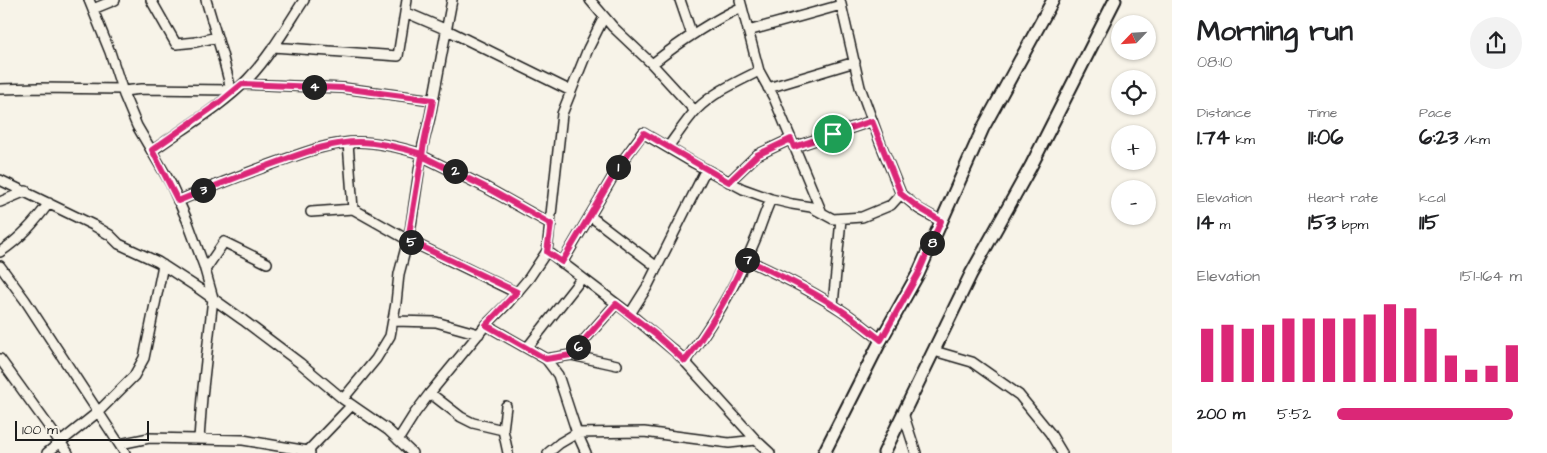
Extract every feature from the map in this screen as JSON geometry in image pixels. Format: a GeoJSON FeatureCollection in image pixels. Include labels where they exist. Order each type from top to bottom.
{"type":"FeatureCollection","features":[{"type":"Feature","properties":{"kind":"main road"},"geometry":{"type":"LineString","coordinates":[[824,453],[881,340],[918,274],[983,128],[1053,0]]}},
{"type":"Feature","properties":{"kind":"main road"},"geometry":{"type":"LineString","coordinates":[[884,453],[971,274],[1031,166],[1115,0]]}},
{"type":"Feature","properties":{"kind":"street"},"geometry":{"type":"LineString","coordinates":[[89,0],[137,126],[152,150],[187,220],[213,298],[199,438]]}},
{"type":"Feature","properties":{"kind":"street"},"geometry":{"type":"LineString","coordinates":[[93,10],[115,0]]}},
{"type":"Feature","properties":{"kind":"street"},"geometry":{"type":"LineString","coordinates":[[151,0],[176,44],[196,42],[217,36]]}},
{"type":"Feature","properties":{"kind":"street"},"geometry":{"type":"LineString","coordinates":[[206,0],[231,92]]}},
{"type":"Feature","properties":{"kind":"street"},"geometry":{"type":"LineString","coordinates":[[152,150],[248,79],[273,47],[304,0]]}},
{"type":"Feature","properties":{"kind":"street"},"geometry":{"type":"LineString","coordinates":[[273,47],[398,56],[407,0]]}},
{"type":"Feature","properties":{"kind":"street"},"geometry":{"type":"LineString","coordinates":[[343,400],[376,359],[390,336],[399,274],[408,240],[422,155],[452,0]]}},
{"type":"Feature","properties":{"kind":"street"},"geometry":{"type":"LineString","coordinates":[[590,0],[613,27],[696,110]]}},
{"type":"Feature","properties":{"kind":"street"},"geometry":{"type":"LineString","coordinates":[[680,0],[692,35]]}},
{"type":"Feature","properties":{"kind":"street"},"geometry":{"type":"LineString","coordinates":[[748,31],[840,3],[860,87],[901,194],[919,208],[941,221]]}},
{"type":"Feature","properties":{"kind":"street"},"geometry":{"type":"LineString","coordinates":[[652,64],[692,35],[741,4],[759,71],[822,213]]}},
{"type":"Feature","properties":{"kind":"street"},"geometry":{"type":"LineString","coordinates":[[405,12],[447,30],[571,91]]}},
{"type":"Feature","properties":{"kind":"street"},"geometry":{"type":"LineString","coordinates":[[398,440],[430,393],[486,325],[529,278],[547,252],[562,114],[588,49],[604,17]]}},
{"type":"Feature","properties":{"kind":"street"},"geometry":{"type":"LineString","coordinates":[[768,88],[855,62]]}},
{"type":"Feature","properties":{"kind":"street"},"geometry":{"type":"LineString","coordinates":[[668,147],[696,110],[722,90],[759,71]]}},
{"type":"Feature","properties":{"kind":"street"},"geometry":{"type":"LineString","coordinates":[[242,84],[342,88],[433,100]]}},
{"type":"Feature","properties":{"kind":"street"},"geometry":{"type":"LineString","coordinates":[[0,89],[142,89],[231,92]]}},
{"type":"Feature","properties":{"kind":"street"},"geometry":{"type":"LineString","coordinates":[[729,182],[757,155],[792,143],[872,121]]}},
{"type":"Feature","properties":{"kind":"street"},"geometry":{"type":"LineString","coordinates":[[562,262],[621,163],[644,133],[743,189],[792,204],[811,207],[833,219],[862,217],[891,205],[901,194]]}},
{"type":"Feature","properties":{"kind":"street"},"geometry":{"type":"LineString","coordinates":[[178,201],[309,151],[358,142],[384,144],[422,155],[551,224]]}},
{"type":"Feature","properties":{"kind":"street"},"geometry":{"type":"LineString","coordinates":[[348,143],[353,208]]}},
{"type":"Feature","properties":{"kind":"street"},"geometry":{"type":"LineString","coordinates":[[630,314],[648,287],[706,169]]}},
{"type":"Feature","properties":{"kind":"street"},"geometry":{"type":"LineString","coordinates":[[0,180],[93,225],[110,235],[119,244],[163,265],[213,298],[300,363],[343,400],[388,430],[412,453]]}},
{"type":"Feature","properties":{"kind":"street"},"geometry":{"type":"LineString","coordinates":[[0,202],[26,191]]}},
{"type":"Feature","properties":{"kind":"street"},"geometry":{"type":"LineString","coordinates":[[685,361],[696,347],[735,284],[756,238],[771,198]]}},
{"type":"Feature","properties":{"kind":"street"},"geometry":{"type":"LineString","coordinates":[[0,252],[17,241],[50,203]]}},
{"type":"Feature","properties":{"kind":"street"},"geometry":{"type":"LineString","coordinates":[[311,212],[353,208],[408,240],[517,292]]}},
{"type":"Feature","properties":{"kind":"street"},"geometry":{"type":"LineString","coordinates":[[590,216],[657,267]]}},
{"type":"Feature","properties":{"kind":"street"},"geometry":{"type":"LineString","coordinates":[[833,305],[841,219]]}},
{"type":"Feature","properties":{"kind":"street"},"geometry":{"type":"LineString","coordinates":[[205,270],[224,242],[267,263]]}},
{"type":"Feature","properties":{"kind":"street"},"geometry":{"type":"LineString","coordinates":[[547,252],[630,314],[685,361],[770,453]]}},
{"type":"Feature","properties":{"kind":"street"},"geometry":{"type":"LineString","coordinates":[[745,259],[782,276],[833,305],[881,340]]}},
{"type":"Feature","properties":{"kind":"street"},"geometry":{"type":"LineString","coordinates":[[47,453],[98,412],[134,376],[144,358],[163,265]]}},
{"type":"Feature","properties":{"kind":"street"},"geometry":{"type":"LineString","coordinates":[[0,266],[25,300],[125,453]]}},
{"type":"Feature","properties":{"kind":"street"},"geometry":{"type":"LineString","coordinates":[[527,348],[582,278]]}},
{"type":"Feature","properties":{"kind":"street"},"geometry":{"type":"LineString","coordinates":[[571,355],[616,304]]}},
{"type":"Feature","properties":{"kind":"street"},"geometry":{"type":"LineString","coordinates":[[393,321],[436,322],[479,334]]}},
{"type":"Feature","properties":{"kind":"street"},"geometry":{"type":"LineString","coordinates":[[486,325],[546,359],[558,376],[577,433],[586,453]]}},
{"type":"Feature","properties":{"kind":"street"},"geometry":{"type":"LineString","coordinates":[[934,351],[972,362],[1019,395],[1050,433],[1062,453]]}},
{"type":"Feature","properties":{"kind":"street"},"geometry":{"type":"LineString","coordinates":[[546,359],[571,355],[617,365]]}},
{"type":"Feature","properties":{"kind":"street"},"geometry":{"type":"LineString","coordinates":[[0,359],[68,453]]}},
{"type":"Feature","properties":{"kind":"street"},"geometry":{"type":"LineString","coordinates":[[430,393],[461,417],[473,423],[503,430]]}},
{"type":"Feature","properties":{"kind":"street"},"geometry":{"type":"LineString","coordinates":[[120,444],[149,438],[199,438],[243,440],[308,452],[352,405]]}},
{"type":"Feature","properties":{"kind":"street"},"geometry":{"type":"LineString","coordinates":[[506,406],[503,430],[508,453]]}},
{"type":"Feature","properties":{"kind":"street"},"geometry":{"type":"LineString","coordinates":[[903,413],[916,453]]}},
{"type":"Feature","properties":{"kind":"street"},"geometry":{"type":"LineString","coordinates":[[548,453],[577,433],[644,432],[729,443],[756,440]]}},
{"type":"Feature","properties":{"kind":"route"},"geometry":{"type":"LineString","coordinates":[[833,134],[794,147],[791,139],[757,155],[729,182],[644,133],[621,163],[562,262],[547,252],[551,224],[463,175],[422,156],[422,154],[408,150],[384,144],[358,142],[333,145],[260,168],[178,201],[152,150],[219,103],[242,84],[342,88],[433,100],[423,145],[422,156],[420,173],[408,240],[517,292],[486,325],[546,359],[571,355],[616,304],[655,334],[685,361],[696,347],[735,284],[745,259],[811,292],[841,310],[881,340],[918,274],[941,221],[919,208],[901,194],[872,121],[833,134]]}}]}
